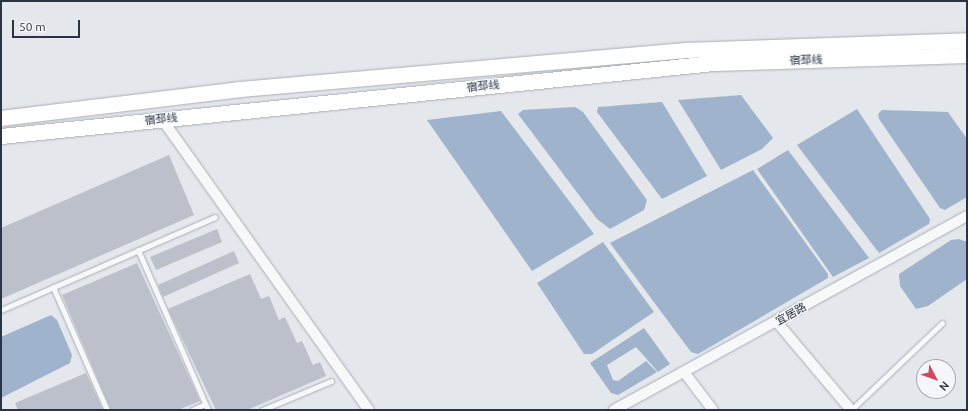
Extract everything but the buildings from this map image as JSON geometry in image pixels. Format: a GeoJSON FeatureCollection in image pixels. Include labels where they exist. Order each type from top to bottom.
{"type":"FeatureCollection","features":[{"type":"Feature","properties":{"kind":"main road","name":"宿邳线"},"geometry":{"type":"LineString","coordinates":[[1,118],[239,89],[686,50],[967,40]]}},
{"type":"Feature","properties":{"kind":"main road","name":"宿邳线"},"geometry":{"type":"LineString","coordinates":[[1,136],[162,118],[714,63],[967,55]]}},
{"type":"Feature","properties":{"kind":"street"},"geometry":{"type":"LineString","coordinates":[[162,118],[369,410]]}},
{"type":"Feature","properties":{"kind":"street","name":"宜居路"},"geometry":{"type":"LineString","coordinates":[[614,410],[967,216]]}},
{"type":"Feature","properties":{"kind":"street"},"geometry":{"type":"LineString","coordinates":[[776,321],[851,410]]}},
{"type":"Feature","properties":{"kind":"street"},"geometry":{"type":"LineString","coordinates":[[684,372],[713,410]]}},
{"type":"Feature","properties":{"kind":"lane"},"geometry":{"type":"LineString","coordinates":[[1,310],[215,217]]}},
{"type":"Feature","properties":{"kind":"lane"},"geometry":{"type":"LineString","coordinates":[[138,250],[208,410]]}},
{"type":"Feature","properties":{"kind":"lane"},"geometry":{"type":"LineString","coordinates":[[53,287],[107,410]]}},
{"type":"Feature","properties":{"kind":"lane"},"geometry":{"type":"LineString","coordinates":[[851,410],[942,323]]}},
{"type":"Feature","properties":{"kind":"lane"},"geometry":{"type":"LineString","coordinates":[[262,410],[331,380]]}},
{"type":"Feature","properties":{"kind":"lane"},"geometry":{"type":"LineString","coordinates":[[192,410],[205,404]]}},
{"type":"Feature","properties":{"kind":"water"},"geometry":{"type":"Polygon","coordinates":[[[741,95],[773,138],[762,149],[721,170],[678,100],[741,95]]]}},
{"type":"Feature","properties":{"kind":"water"},"geometry":{"type":"Polygon","coordinates":[[[662,102],[707,176],[662,199],[597,112],[598,107],[662,102]]]}},
{"type":"Feature","properties":{"kind":"water"},"geometry":{"type":"Polygon","coordinates":[[[575,107],[583,112],[647,200],[644,210],[610,229],[597,219],[518,114],[523,110],[575,107]]]}},
{"type":"Feature","properties":{"kind":"water"},"geometry":{"type":"Polygon","coordinates":[[[857,109],[930,219],[929,224],[879,253],[797,145],[857,109]]]}},
{"type":"Feature","properties":{"kind":"water"},"geometry":{"type":"Polygon","coordinates":[[[882,110],[948,112],[967,139],[967,197],[945,210],[940,208],[879,119],[878,114],[882,110]]]}},
{"type":"Feature","properties":{"kind":"water"},"geometry":{"type":"Polygon","coordinates":[[[501,111],[594,234],[532,271],[427,120],[501,111]]]}},
{"type":"Feature","properties":{"kind":"water"},"geometry":{"type":"Polygon","coordinates":[[[788,150],[869,258],[833,277],[757,169],[788,150]]]}},
{"type":"Feature","properties":{"kind":"water"},"geometry":{"type":"Polygon","coordinates":[[[753,170],[828,274],[828,278],[698,354],[691,352],[610,243],[753,170]]]}},
{"type":"Feature","properties":{"kind":"water"},"geometry":{"type":"Polygon","coordinates":[[[959,239],[967,242],[967,279],[928,306],[916,309],[900,286],[899,274],[951,240],[959,239]]]}},
{"type":"Feature","properties":{"kind":"water"},"geometry":{"type":"Polygon","coordinates":[[[603,242],[654,312],[592,354],[584,354],[537,283],[603,242]]]}},
{"type":"Feature","properties":{"kind":"water"},"geometry":{"type":"Polygon","coordinates":[[[51,315],[57,320],[72,355],[70,363],[1,398],[1,337],[51,315]]]}},
{"type":"Feature","properties":{"kind":"water"},"geometry":{"type":"Polygon","coordinates":[[[644,328],[670,364],[658,372],[636,347],[607,365],[613,380],[618,381],[646,361],[657,372],[618,395],[611,393],[590,363],[644,328]]]}}]}
